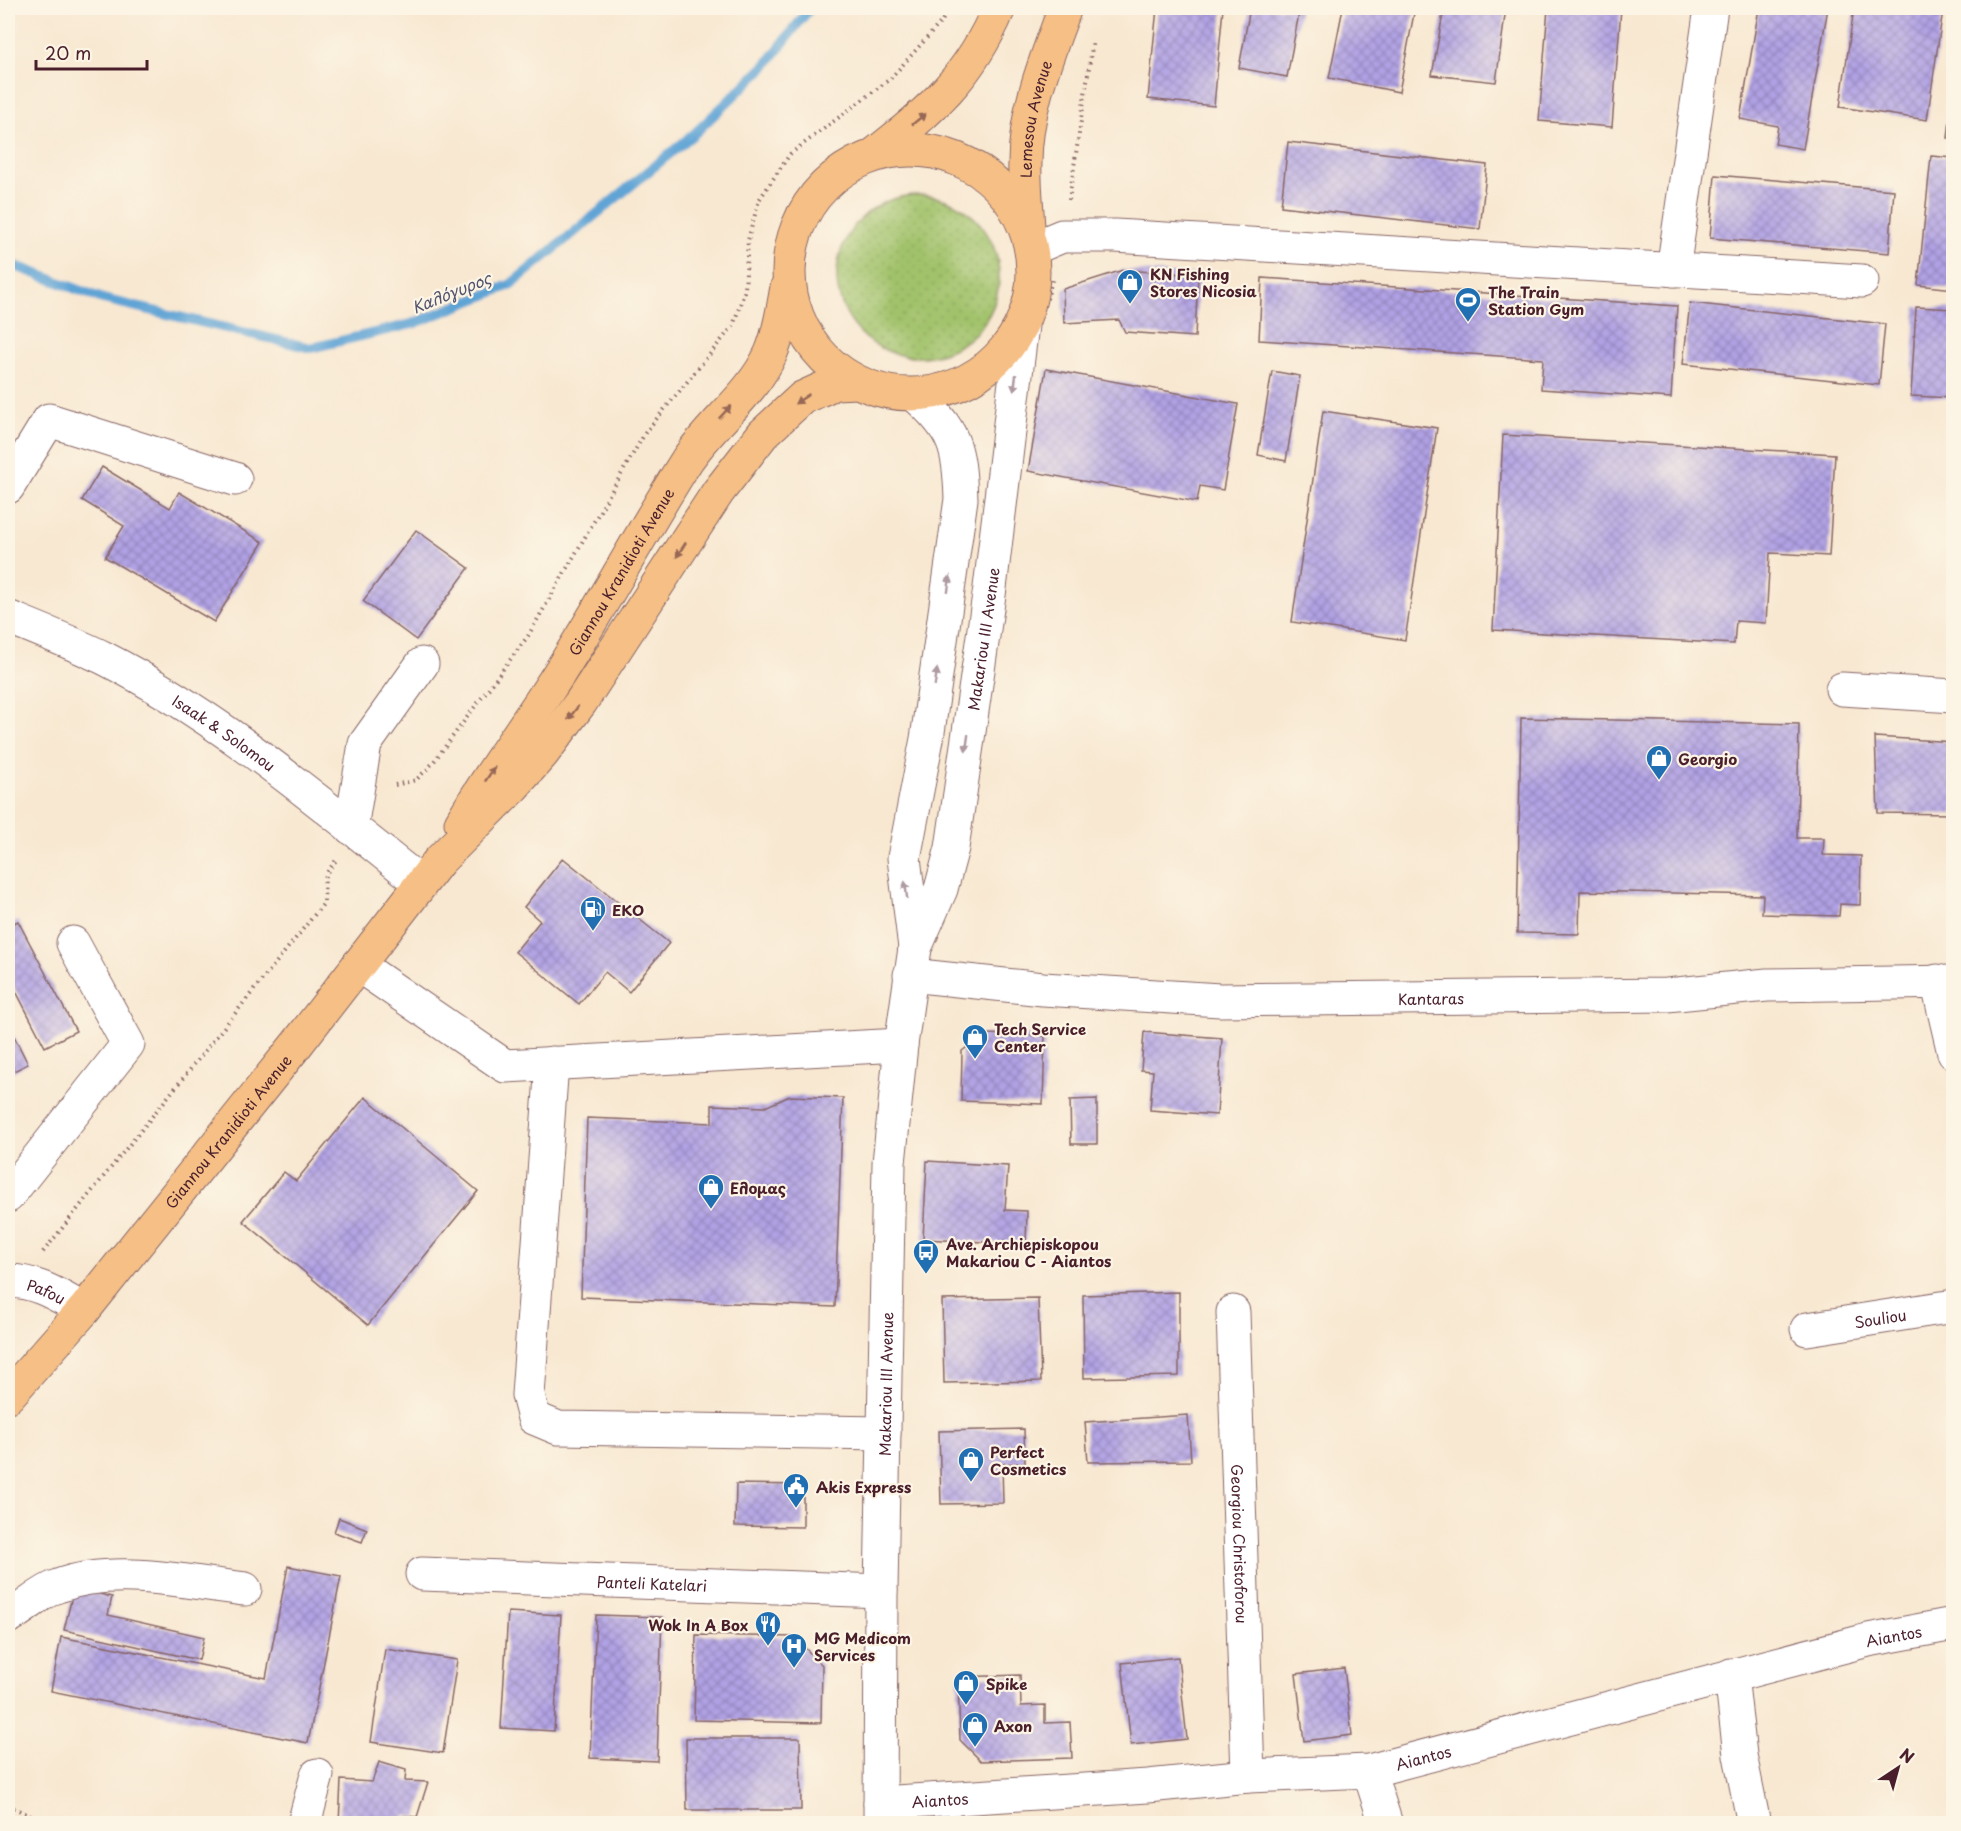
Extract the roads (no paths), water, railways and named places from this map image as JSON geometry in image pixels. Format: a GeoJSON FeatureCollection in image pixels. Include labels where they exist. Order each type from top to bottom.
{"type":"FeatureCollection","features":[{"type":"Feature","properties":{"kind":"main road"},"geometry":{"type":"LineString","coordinates":[[857,382],[822,356],[809,340],[792,301],[789,279],[793,239],[810,203],[838,174],[874,156],[932,110],[956,82],[976,52],[999,8]]}},
{"type":"Feature","properties":{"kind":"main road","name":"Lemesou Avenue"},"geometry":{"type":"LineString","coordinates":[[857,382],[885,392],[915,395],[959,386],[978,375],[1003,353],[1022,325],[1030,304],[1034,282],[1025,162],[1028,130],[1034,97],[1065,8]]}},
{"type":"Feature","properties":{"kind":"main road"},"geometry":{"type":"LineString","coordinates":[[874,156],[897,151],[922,150],[945,155],[968,164],[988,177],[1006,194],[1019,214],[1030,243]]}},
{"type":"Feature","properties":{"kind":"main road","name":"Giannou Kranidioti Avenue"},"geometry":{"type":"LineString","coordinates":[[430,872],[481,787],[565,664],[689,458],[715,423],[755,380],[770,355],[779,332],[789,279]]}},
{"type":"Feature","properties":{"kind":"main road","name":"Giannou Kranidioti Avenue"},"geometry":{"type":"LineString","coordinates":[[8,1396],[84,1310],[430,872],[511,789],[581,702],[718,492],[763,434],[802,398],[835,383],[857,382]]}},
{"type":"Feature","properties":{"kind":"street"},"geometry":{"type":"LineString","coordinates":[[1673,270],[1710,8]]}},
{"type":"Feature","properties":{"kind":"street"},"geometry":{"type":"LineString","coordinates":[[1030,243],[1062,236],[1115,236],[1862,281]]}},
{"type":"Feature","properties":{"kind":"street","name":"Makariou III Avenue"},"geometry":{"type":"LineString","coordinates":[[880,1814],[881,1591],[889,1163],[901,1045],[913,962],[941,889],[952,848],[990,588],[1022,325]]}},
{"type":"Feature","properties":{"kind":"street","name":"Makariou III Avenue"},"geometry":{"type":"LineString","coordinates":[[913,962],[904,858],[927,740],[961,499],[958,459],[949,430],[942,419],[915,395]]}},
{"type":"Feature","properties":{"kind":"street"},"geometry":{"type":"LineString","coordinates":[[8,487],[49,420],[235,479]]}},
{"type":"Feature","properties":{"kind":"street","name":"Isaak & Solomou"},"geometry":{"type":"LineString","coordinates":[[8,617],[105,659],[178,701],[242,743],[354,830],[430,872]]}},
{"type":"Feature","properties":{"kind":"street"},"geometry":{"type":"LineString","coordinates":[[354,830],[365,744],[422,664]]}},
{"type":"Feature","properties":{"kind":"street"},"geometry":{"type":"LineString","coordinates":[[1842,690],[1953,696]]}},
{"type":"Feature","properties":{"kind":"street"},"geometry":{"type":"LineString","coordinates":[[8,1197],[128,1044],[73,943]]}},
{"type":"Feature","properties":{"kind":"street","name":"Kantaras"},"geometry":{"type":"LineString","coordinates":[[913,962],[1043,989],[1220,1000],[1667,995],[1767,985],[1945,981]]}},
{"type":"Feature","properties":{"kind":"street"},"geometry":{"type":"LineString","coordinates":[[358,965],[505,1066],[901,1045]]}},
{"type":"Feature","properties":{"kind":"street"},"geometry":{"type":"LineString","coordinates":[[1945,981],[1953,1053]]}},
{"type":"Feature","properties":{"kind":"street"},"geometry":{"type":"LineString","coordinates":[[552,1063],[528,1395],[534,1418],[558,1428],[884,1433]]}},
{"type":"Feature","properties":{"kind":"street","name":"Pafou"},"geometry":{"type":"LineString","coordinates":[[13,1281],[44,1288],[84,1310]]}},
{"type":"Feature","properties":{"kind":"street","name":"Souliou"},"geometry":{"type":"LineString","coordinates":[[1807,1329],[1953,1306]]}},
{"type":"Feature","properties":{"kind":"street","name":"Georgiou Christoforou"},"geometry":{"type":"LineString","coordinates":[[1233,1312],[1248,1776]]}},
{"type":"Feature","properties":{"kind":"street","name":"Panteli Katelari"},"geometry":{"type":"LineString","coordinates":[[422,1574],[881,1591]]}},
{"type":"Feature","properties":{"kind":"street"},"geometry":{"type":"LineString","coordinates":[[8,1617],[56,1586],[82,1579],[143,1577],[245,1589]]}},
{"type":"Feature","properties":{"kind":"street","name":"Aiantos"},"geometry":{"type":"LineString","coordinates":[[880,1814],[1248,1776],[1369,1771],[1868,1640],[1953,1624]]}},
{"type":"Feature","properties":{"kind":"street"},"geometry":{"type":"LineString","coordinates":[[1731,1675],[1743,1777],[1754,1824]]}},
{"type":"Feature","properties":{"kind":"street"},"geometry":{"type":"LineString","coordinates":[[1369,1771],[1386,1824]]}},
{"type":"Feature","properties":{"kind":"street"},"geometry":{"type":"LineString","coordinates":[[304,1824],[316,1775]]}},
{"type":"Feature","properties":{"kind":"waterway","name":"Καλόγυρος"},"geometry":{"type":"LineString","coordinates":[[8,263],[103,299],[311,348],[412,324],[510,285],[695,133],[766,65],[810,8]]}},
{"type":"Feature","properties":{"kind":"place","name":"KN Fishing Stores Nicosia"},"geometry":{"type":"Point","coordinates":[1130,305]}},
{"type":"Feature","properties":{"kind":"place","name":"The Train Station Gym"},"geometry":{"type":"Point","coordinates":[1468,323]}},
{"type":"Feature","properties":{"kind":"place","name":"Georgio"},"geometry":{"type":"Point","coordinates":[1659,781]}},
{"type":"Feature","properties":{"kind":"place","name":"EKO"},"geometry":{"type":"Point","coordinates":[593,932]}},
{"type":"Feature","properties":{"kind":"place","name":"Tech Service Center"},"geometry":{"type":"Point","coordinates":[975,1060]}},
{"type":"Feature","properties":{"kind":"place","name":"Ελομας"},"geometry":{"type":"Point","coordinates":[711,1210]}},
{"type":"Feature","properties":{"kind":"place","name":"Ave. Archiepiskopou Makariou C - Aiantos"},"geometry":{"type":"Point","coordinates":[926,1275]}},
{"type":"Feature","properties":{"kind":"place","name":"Perfect Cosmetics"},"geometry":{"type":"Point","coordinates":[971,1483]}},
{"type":"Feature","properties":{"kind":"place","name":"Akis Express"},"geometry":{"type":"Point","coordinates":[796,1509]}},
{"type":"Feature","properties":{"kind":"place","name":"Wok In A Box"},"geometry":{"type":"Point","coordinates":[768,1647]}},
{"type":"Feature","properties":{"kind":"place","name":"MG Medicom Services"},"geometry":{"type":"Point","coordinates":[794,1669]}},
{"type":"Feature","properties":{"kind":"place","name":"Spike"},"geometry":{"type":"Point","coordinates":[966,1706]}},
{"type":"Feature","properties":{"kind":"place","name":"Axon"},"geometry":{"type":"Point","coordinates":[975,1748]}}]}
